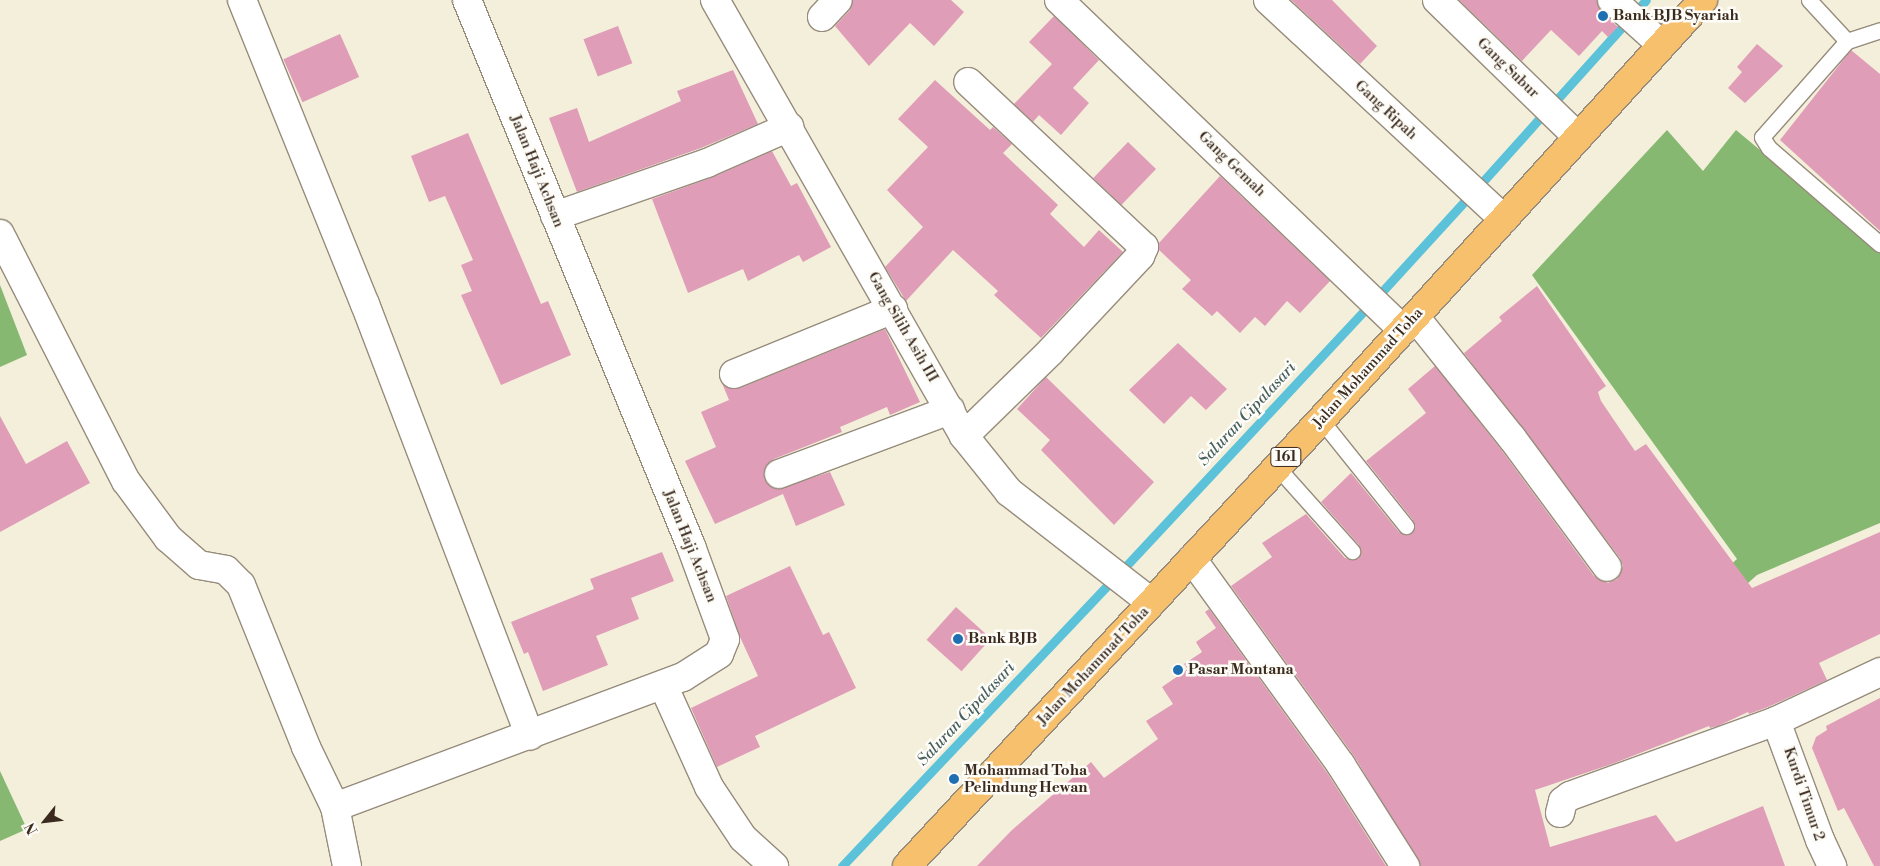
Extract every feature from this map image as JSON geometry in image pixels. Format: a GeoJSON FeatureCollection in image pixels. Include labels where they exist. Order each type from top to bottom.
{"type":"FeatureCollection","features":[{"type":"Feature","properties":{"kind":"main road","name":"Jalan Mohammad Toha"},"geometry":{"type":"LineString","coordinates":[[907,866],[1321,420],[1703,0]]}},
{"type":"Feature","properties":{"kind":"street"},"geometry":{"type":"LineString","coordinates":[[242,0],[365,304],[530,734]]}},
{"type":"Feature","properties":{"kind":"street","name":"Jalan Haji Achsan"},"geometry":{"type":"LineString","coordinates":[[335,807],[683,677],[719,654],[724,639],[691,546],[467,0]]}},
{"type":"Feature","properties":{"kind":"street","name":"Gang Silih Asih III"},"geometry":{"type":"LineString","coordinates":[[715,0],[964,436],[1008,492],[1151,602]]}},
{"type":"Feature","properties":{"kind":"street","name":"Gang Gemah"},"geometry":{"type":"LineString","coordinates":[[1059,0],[1409,323],[1512,438],[1607,567]]}},
{"type":"Feature","properties":{"kind":"street","name":"Gang Ripah"},"geometry":{"type":"LineString","coordinates":[[1268,0],[1504,219]]}},
{"type":"Feature","properties":{"kind":"street","name":"Gang Subur"},"geometry":{"type":"LineString","coordinates":[[1437,0],[1578,137]]}},
{"type":"Feature","properties":{"kind":"street"},"geometry":{"type":"LineString","coordinates":[[1621,9],[1662,45]]}},
{"type":"Feature","properties":{"kind":"street"},"geometry":{"type":"LineString","coordinates":[[964,436],[1050,352],[1140,256],[1144,247],[968,82]]}},
{"type":"Feature","properties":{"kind":"street"},"geometry":{"type":"LineString","coordinates":[[555,216],[707,163],[789,127]]}},
{"type":"Feature","properties":{"kind":"street"},"geometry":{"type":"LineString","coordinates":[[0,234],[126,481],[168,538],[199,565],[226,570],[241,585],[306,748],[335,807],[347,866]]}},
{"type":"Feature","properties":{"kind":"street"},"geometry":{"type":"LineString","coordinates":[[734,374],[893,309]]}},
{"type":"Feature","properties":{"kind":"street"},"geometry":{"type":"LineString","coordinates":[[778,474],[950,410]]}},
{"type":"Feature","properties":{"kind":"street"},"geometry":{"type":"LineString","coordinates":[[1192,559],[1341,765],[1405,866]]}},
{"type":"Feature","properties":{"kind":"street"},"geometry":{"type":"LineString","coordinates":[[1560,813],[1563,801],[1570,796],[1776,721],[1880,672]]}},
{"type":"Feature","properties":{"kind":"street"},"geometry":{"type":"LineString","coordinates":[[663,685],[709,787],[743,838],[774,866]]}},
{"type":"Feature","properties":{"kind":"street","name":"Kurdi Timur 2"},"geometry":{"type":"LineString","coordinates":[[1776,721],[1820,840],[1832,866]]}},
{"type":"Feature","properties":{"kind":"lane"},"geometry":{"type":"LineString","coordinates":[[1809,0],[1847,41]]}},
{"type":"Feature","properties":{"kind":"lane"},"geometry":{"type":"LineString","coordinates":[[1880,30],[1847,41],[1762,137],[1769,148],[1880,244]]}},
{"type":"Feature","properties":{"kind":"lane"},"geometry":{"type":"LineString","coordinates":[[1321,420],[1406,526]]}},
{"type":"Feature","properties":{"kind":"lane"},"geometry":{"type":"LineString","coordinates":[[1277,467],[1352,551]]}},
{"type":"Feature","properties":{"kind":"green space"},"geometry":{"type":"Polygon","coordinates":[[[1667,130],[1703,171],[1736,130],[1880,250],[1880,523],[1757,575],[1710,617],[1694,598],[1737,559],[1532,275],[1667,130]]]}},
{"type":"Feature","properties":{"kind":"green space"},"geometry":{"type":"Polygon","coordinates":[[[0,285],[27,355],[0,367],[0,285]]]}},
{"type":"Feature","properties":{"kind":"green space"},"geometry":{"type":"Polygon","coordinates":[[[0,771],[27,829],[0,841],[0,771]]]}},
{"type":"Feature","properties":{"kind":"building"},"geometry":{"type":"Polygon","coordinates":[[[853,0],[951,0],[964,12],[934,46],[910,23],[869,66],[835,26],[850,10],[853,0]]]}},
{"type":"Feature","properties":{"kind":"building"},"geometry":{"type":"Polygon","coordinates":[[[1291,0],[1332,0],[1377,46],[1360,64],[1291,0]]]}},
{"type":"Feature","properties":{"kind":"building"},"geometry":{"type":"Polygon","coordinates":[[[1459,0],[1597,0],[1601,11],[1618,27],[1608,37],[1602,31],[1579,56],[1551,30],[1522,61],[1459,0]]]}},
{"type":"Feature","properties":{"kind":"building"},"geometry":{"type":"Polygon","coordinates":[[[1054,16],[1099,60],[1073,88],[1089,103],[1061,135],[1039,115],[1033,122],[1014,104],[1052,64],[1029,42],[1054,16]]]}},
{"type":"Feature","properties":{"kind":"building"},"geometry":{"type":"Polygon","coordinates":[[[618,26],[632,63],[598,77],[583,39],[618,26]]]}},
{"type":"Feature","properties":{"kind":"building"},"geometry":{"type":"Polygon","coordinates":[[[340,34],[359,77],[302,102],[283,59],[340,34]]]}},
{"type":"Feature","properties":{"kind":"building"},"geometry":{"type":"Polygon","coordinates":[[[1757,44],[1783,66],[1745,103],[1728,88],[1742,72],[1737,67],[1757,44]]]}},
{"type":"Feature","properties":{"kind":"building"},"geometry":{"type":"Polygon","coordinates":[[[1851,50],[1880,74],[1880,231],[1780,140],[1851,50]]]}},
{"type":"Feature","properties":{"kind":"building"},"geometry":{"type":"Polygon","coordinates":[[[733,70],[758,124],[701,148],[577,192],[549,118],[577,108],[589,142],[681,101],[677,91],[733,70]]]}},
{"type":"Feature","properties":{"kind":"building"},"geometry":{"type":"Polygon","coordinates":[[[935,80],[990,130],[993,127],[1012,144],[1003,153],[1058,205],[1050,214],[1084,247],[1099,230],[1123,252],[1041,338],[994,295],[998,291],[953,250],[906,301],[885,267],[923,227],[887,190],[928,147],[898,119],[935,80]]]}},
{"type":"Feature","properties":{"kind":"building"},"geometry":{"type":"Polygon","coordinates":[[[468,133],[541,304],[548,301],[571,355],[501,385],[461,295],[472,291],[461,265],[473,260],[445,196],[429,202],[411,156],[468,133]]]}},
{"type":"Feature","properties":{"kind":"building"},"geometry":{"type":"Polygon","coordinates":[[[1128,142],[1156,169],[1121,205],[1093,178],[1128,142]]]}},
{"type":"Feature","properties":{"kind":"building"},"geometry":{"type":"Polygon","coordinates":[[[772,151],[791,186],[797,183],[831,247],[803,262],[799,255],[748,281],[743,269],[688,293],[652,199],[713,177],[772,151]]]}},
{"type":"Feature","properties":{"kind":"building"},"geometry":{"type":"Polygon","coordinates":[[[1220,176],[1330,281],[1300,313],[1287,301],[1265,326],[1255,317],[1240,333],[1217,311],[1212,316],[1182,289],[1191,280],[1159,250],[1159,243],[1220,176]]]}},
{"type":"Feature","properties":{"kind":"building"},"geometry":{"type":"Polygon","coordinates":[[[1537,286],[1606,386],[1598,392],[1601,401],[1635,451],[1646,444],[1752,588],[1880,532],[1880,634],[1819,663],[1827,680],[1768,707],[1749,714],[1748,712],[1718,726],[1710,728],[1709,726],[1612,764],[1535,790],[1550,847],[1656,815],[1676,842],[1763,806],[1785,866],[1421,866],[1354,756],[1231,586],[1272,557],[1262,543],[1306,514],[1345,558],[1353,560],[1359,558],[1359,545],[1321,502],[1351,473],[1399,532],[1407,535],[1412,533],[1413,520],[1366,461],[1426,413],[1408,389],[1435,366],[1500,448],[1594,576],[1608,583],[1617,579],[1623,566],[1620,558],[1464,353],[1502,321],[1499,317],[1537,286]]]}},
{"type":"Feature","properties":{"kind":"building"},"geometry":{"type":"Polygon","coordinates":[[[885,329],[920,402],[890,415],[887,407],[840,427],[842,432],[774,459],[764,471],[765,480],[777,489],[830,472],[845,505],[796,526],[783,494],[715,524],[685,461],[716,447],[701,412],[729,400],[722,383],[731,389],[740,388],[885,329]]]}},
{"type":"Feature","properties":{"kind":"building"},"geometry":{"type":"Polygon","coordinates":[[[1178,343],[1227,389],[1206,410],[1191,396],[1164,424],[1129,390],[1178,343]]]}},
{"type":"Feature","properties":{"kind":"building"},"geometry":{"type":"Polygon","coordinates":[[[1046,377],[1154,482],[1114,525],[1041,450],[1050,440],[1017,409],[1046,377]]]}},
{"type":"Feature","properties":{"kind":"building"},"geometry":{"type":"Polygon","coordinates":[[[0,416],[26,464],[67,441],[90,483],[0,532],[0,416]]]}},
{"type":"Feature","properties":{"kind":"building"},"geometry":{"type":"Polygon","coordinates":[[[662,552],[674,581],[631,598],[639,619],[596,636],[608,665],[543,691],[528,652],[524,654],[511,622],[594,589],[590,579],[662,552]]]}},
{"type":"Feature","properties":{"kind":"building"},"geometry":{"type":"Polygon","coordinates":[[[790,566],[823,635],[829,632],[856,688],[755,736],[760,747],[717,767],[691,708],[758,676],[740,637],[726,596],[790,566]]]}},
{"type":"Feature","properties":{"kind":"building","name":"Bank BJB"},"geometry":{"type":"Polygon","coordinates":[[[956,607],[991,638],[961,671],[927,640],[956,607]]]}},
{"type":"Feature","properties":{"kind":"building"},"geometry":{"type":"Polygon","coordinates":[[[1209,609],[1328,774],[1386,866],[977,866],[1012,830],[1091,762],[1104,778],[1158,739],[1146,721],[1173,704],[1162,687],[1188,669],[1184,664],[1202,652],[1196,642],[1216,628],[1205,612],[1209,609]]]}},
{"type":"Feature","properties":{"kind":"building"},"geometry":{"type":"Polygon","coordinates":[[[1880,698],[1880,866],[1874,866],[1844,808],[1838,811],[1812,748],[1816,737],[1827,730],[1826,726],[1880,698]]]}},
{"type":"Feature","properties":{"kind":"waterway","name":"Saluran Cipalasari"},"geometry":{"type":"LineString","coordinates":[[1632,16],[1646,0]]}},
{"type":"Feature","properties":{"kind":"waterway","name":"Saluran Cipalasari"},"geometry":{"type":"LineString","coordinates":[[1551,106],[1629,19]]}},
{"type":"Feature","properties":{"kind":"waterway","name":"Saluran Cipalasari"},"geometry":{"type":"LineString","coordinates":[[1477,188],[1547,110]]}},
{"type":"Feature","properties":{"kind":"waterway","name":"Saluran Cipalasari"},"geometry":{"type":"LineString","coordinates":[[1378,296],[1472,193]]}},
{"type":"Feature","properties":{"kind":"waterway","name":"Saluran Cipalasari"},"geometry":{"type":"LineString","coordinates":[[1125,567],[1370,304]]}},
{"type":"Feature","properties":{"kind":"waterway","name":"Saluran Cipalasari"},"geometry":{"type":"LineString","coordinates":[[842,866],[1111,582]]}},
{"type":"Feature","properties":{"kind":"place","name":"Bank BJB Syariah"},"geometry":{"type":"Point","coordinates":[1603,16]}},
{"type":"Feature","properties":{"kind":"place","name":"Bank BJB"},"geometry":{"type":"Point","coordinates":[958,639]}},
{"type":"Feature","properties":{"kind":"place","name":"Pasar Montana"},"geometry":{"type":"Point","coordinates":[1178,670]}},
{"type":"Feature","properties":{"kind":"place","name":"Mohammad Toha Pelindung Hewan"},"geometry":{"type":"Point","coordinates":[954,779]}}]}
